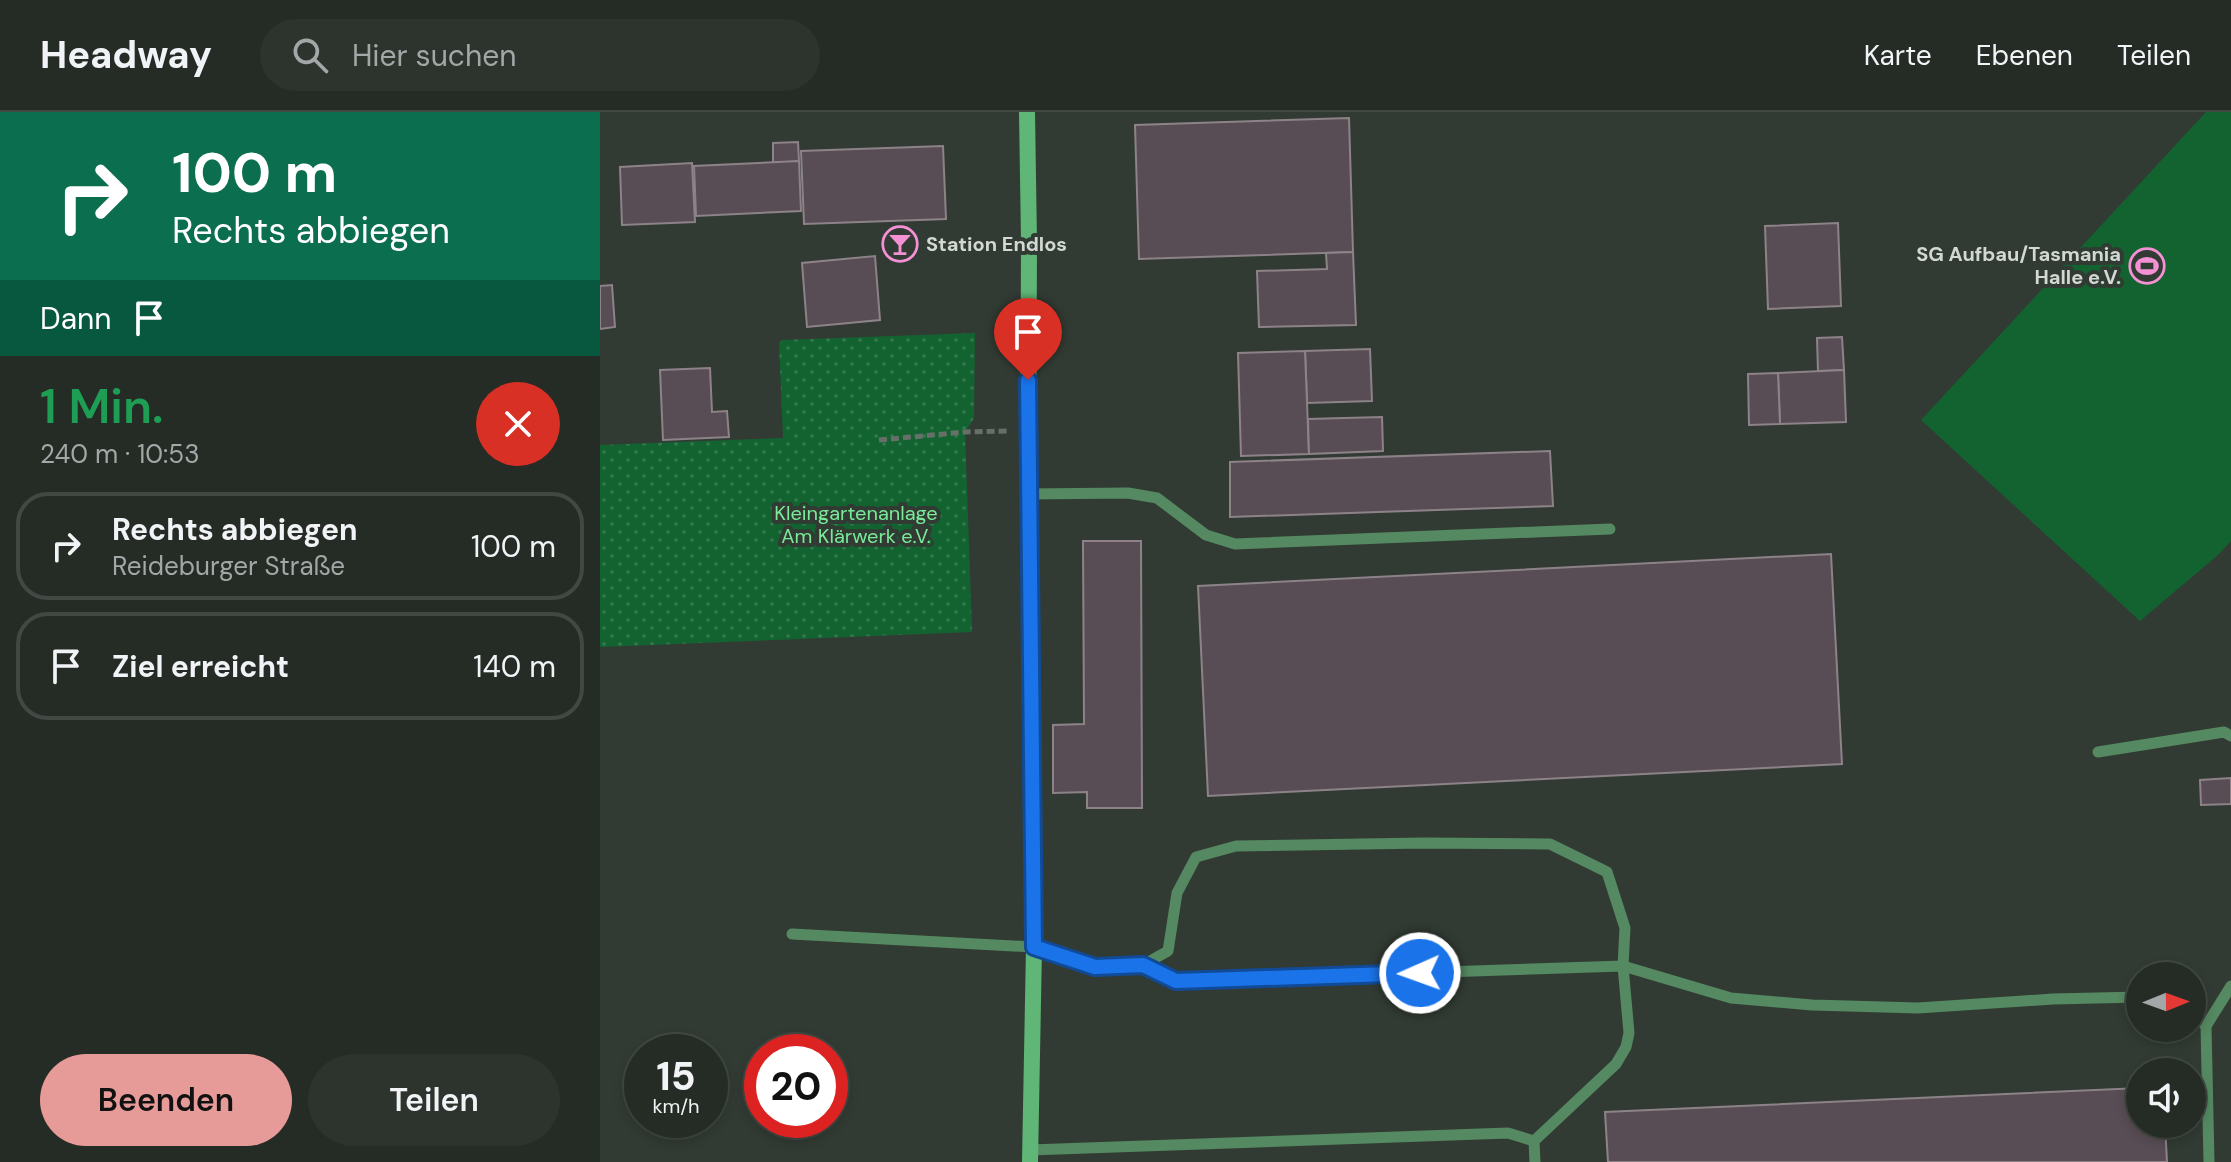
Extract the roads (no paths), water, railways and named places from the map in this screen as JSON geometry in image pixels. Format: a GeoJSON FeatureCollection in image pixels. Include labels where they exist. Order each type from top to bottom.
{"type":"FeatureCollection","features":[{"type":"Feature","properties":{"kind":"street"},"geometry":{"type":"LineString","coordinates":[[1027,112],[1034,947],[1030,1156]]}},
{"type":"Feature","properties":{"kind":"lane"},"geometry":{"type":"LineString","coordinates":[[1028,494],[1128,493],[1157,498],[1206,535],[1235,544],[1610,529]]}},
{"type":"Feature","properties":{"kind":"lane"},"geometry":{"type":"LineString","coordinates":[[2098,752],[2224,732],[2231,736]]}},
{"type":"Feature","properties":{"kind":"lane"},"geometry":{"type":"LineString","coordinates":[[792,934],[1034,947],[1095,967],[1143,965],[1168,951],[1177,893],[1196,857],[1236,846],[1550,844],[1607,872],[1625,928],[1623,966],[1629,1033],[1626,1047],[1616,1064],[1534,1141],[1535,1162]]}},
{"type":"Feature","properties":{"kind":"lane"},"geometry":{"type":"LineString","coordinates":[[1143,965],[1176,981],[1623,966],[1731,998],[1812,1005],[1918,1008],[2126,997]]}},
{"type":"Feature","properties":{"kind":"lane"},"geometry":{"type":"LineString","coordinates":[[2209,1162],[2206,1026],[2231,986]]}},
{"type":"Feature","properties":{"kind":"lane"},"geometry":{"type":"LineString","coordinates":[[1030,1156],[1508,1133],[1534,1141]]}},
{"type":"Feature","properties":{"kind":"place","name":"Station Endlos"},"geometry":{"type":"Point","coordinates":[900,244]}},
{"type":"Feature","properties":{"kind":"place","name":"SG Aufbau/Tasmania Halle e.V."},"geometry":{"type":"Point","coordinates":[2147,266]}},
{"type":"Feature","properties":{"kind":"park label","name":"Kleingartenanlage Am Klärwerk e.V."},"geometry":{"type":"Point","coordinates":[856,524]}}]}
